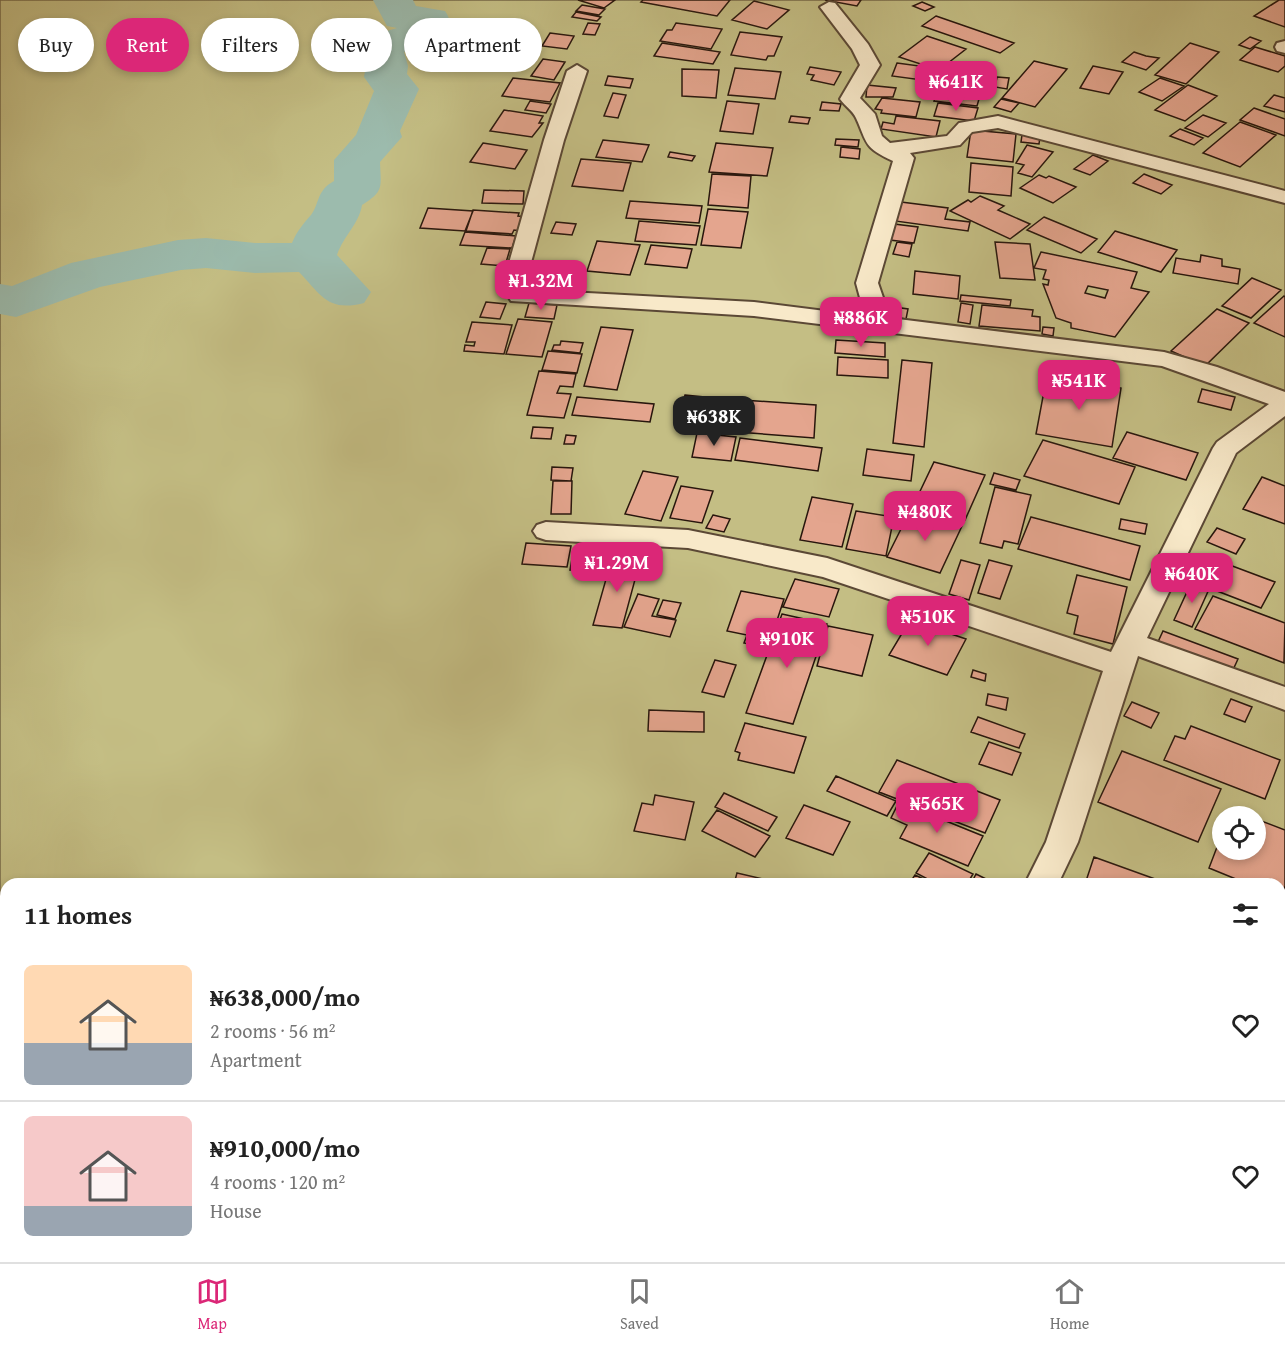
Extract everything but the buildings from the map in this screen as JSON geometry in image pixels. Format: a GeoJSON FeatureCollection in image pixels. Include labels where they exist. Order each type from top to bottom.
{"type":"FeatureCollection","features":[{"type":"Feature","properties":{"kind":"street"},"geometry":{"type":"LineString","coordinates":[[829,7],[861,48],[870,65],[850,99],[865,114],[873,140],[886,150],[904,158],[867,283],[880,325]]}},
{"type":"Feature","properties":{"kind":"street"},"geometry":{"type":"LineString","coordinates":[[577,71],[564,116],[554,140],[518,270],[522,280],[519,296],[754,309],[1164,359],[1285,403]]}},
{"type":"Feature","properties":{"kind":"street"},"geometry":{"type":"LineString","coordinates":[[886,150],[953,141],[966,127],[998,122],[1285,196]]}},
{"type":"Feature","properties":{"kind":"street"},"geometry":{"type":"LineString","coordinates":[[1044,878],[1062,842],[1126,655],[1226,448],[1285,403]]}},
{"type":"Feature","properties":{"kind":"street"},"geometry":{"type":"LineString","coordinates":[[546,531],[688,539],[827,568],[1285,699]]}},
{"type":"Feature","properties":{"kind":"shaded area"},"geometry":{"type":"Polygon","coordinates":[[[0,0],[1285,0],[1285,878],[0,878],[0,0]]]}},
{"type":"Feature","properties":{"kind":"waterway"},"geometry":{"type":"LineString","coordinates":[[312,257],[320,233],[337,216],[339,201],[358,188],[357,160],[379,137],[378,131],[397,89],[385,77],[387,66],[381,46],[413,36],[431,26],[431,20],[401,17],[393,0]]}},
{"type":"Feature","properties":{"kind":"waterway"},"geometry":{"type":"LineString","coordinates":[[0,299],[16,302],[89,274],[138,266],[178,255],[206,253],[255,258],[312,257]]}},
{"type":"Feature","properties":{"kind":"waterway"},"geometry":{"type":"LineString","coordinates":[[312,257],[346,292]]}}]}
